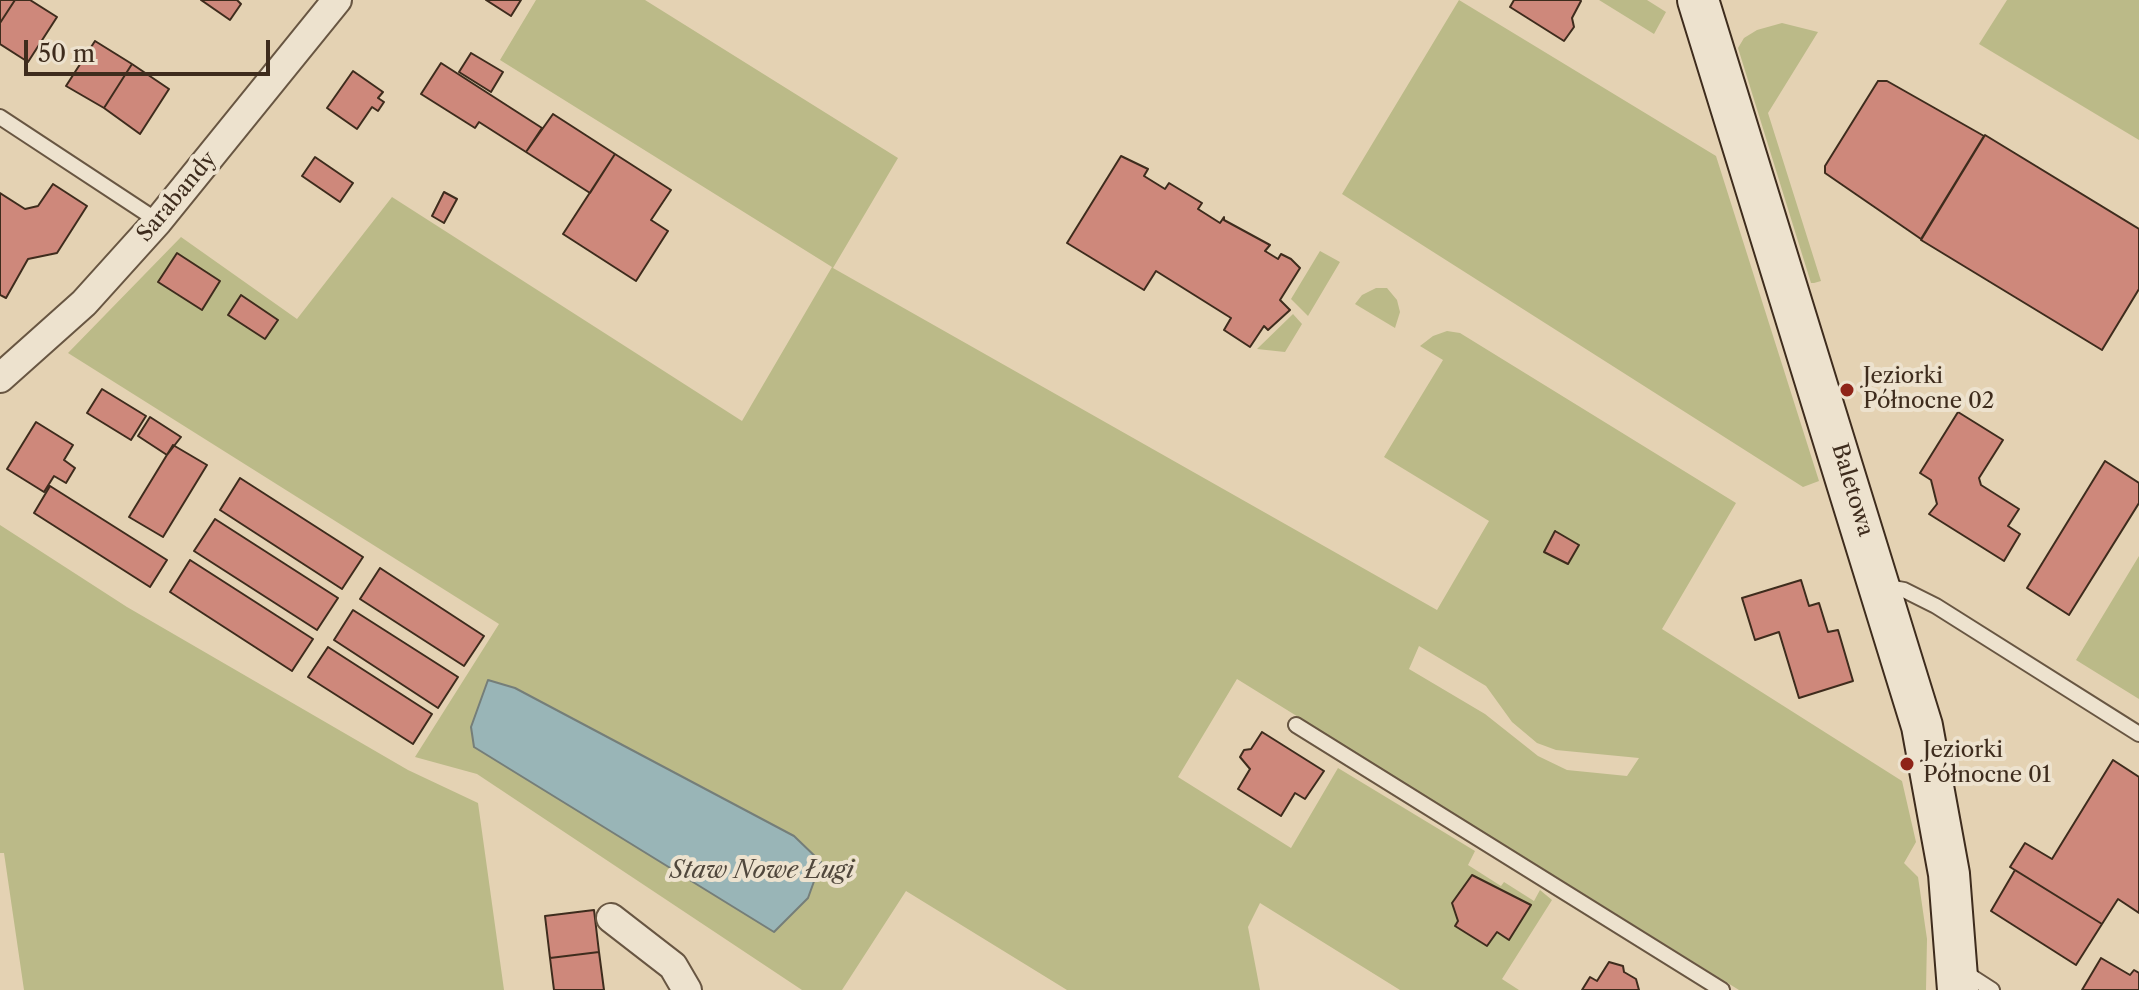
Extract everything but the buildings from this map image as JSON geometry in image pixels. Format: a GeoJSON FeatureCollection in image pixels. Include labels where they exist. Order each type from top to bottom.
{"type":"FeatureCollection","features":[{"type":"Feature","properties":{"kind":"street","name":"Sarabandy"},"geometry":{"type":"LineString","coordinates":[[0,378],[84,303],[158,221],[337,0]]}},
{"type":"Feature","properties":{"kind":"street","name":"Baletowa"},"geometry":{"type":"LineString","coordinates":[[1698,0],[1882,586],[1930,763],[1949,874],[1958,979]]}},
{"type":"Feature","properties":{"kind":"street"},"geometry":{"type":"LineString","coordinates":[[611,918],[673,966],[687,990]]}},
{"type":"Feature","properties":{"kind":"lane"},"geometry":{"type":"LineString","coordinates":[[0,117],[158,221]]}},
{"type":"Feature","properties":{"kind":"lane"},"geometry":{"type":"LineString","coordinates":[[1882,586],[1904,590],[1936,606],[2139,734]]}},
{"type":"Feature","properties":{"kind":"lane"},"geometry":{"type":"LineString","coordinates":[[1296,725],[1722,990]]}},
{"type":"Feature","properties":{"kind":"lane"},"geometry":{"type":"LineString","coordinates":[[1958,979],[1992,990]]}},
{"type":"Feature","properties":{"kind":"shaded area"},"geometry":{"type":"Polygon","coordinates":[[[536,0],[645,0],[898,158],[833,268],[1437,610],[1489,521],[1384,457],[1443,360],[1420,346],[1433,336],[1447,331],[1460,333],[1736,503],[1662,629],[1902,781],[1916,842],[1904,863],[1918,877],[1927,939],[1926,990],[1739,990],[1237,679],[1178,777],[1291,848],[1338,768],[1475,851],[1468,865],[1501,886],[1504,882],[1534,901],[1540,890],[1552,900],[1502,979],[1519,990],[1400,990],[1260,903],[1248,927],[1260,990],[1067,990],[906,891],[842,990],[802,990],[477,774],[415,757],[499,624],[68,353],[181,237],[297,319],[392,197],[742,421],[832,267],[500,60],[536,0]],[[1419,646],[1409,669],[1485,714],[1538,756],[1567,770],[1627,776],[1639,758],[1556,750],[1537,743],[1512,722],[1486,686],[1419,646]]]}},
{"type":"Feature","properties":{"kind":"shaded area"},"geometry":{"type":"Polygon","coordinates":[[[1459,0],[1716,156],[1819,481],[1803,487],[1342,194],[1459,0]]]}},
{"type":"Feature","properties":{"kind":"shaded area"},"geometry":{"type":"Polygon","coordinates":[[[1599,0],[1647,0],[1666,12],[1654,34],[1599,0]]]}},
{"type":"Feature","properties":{"kind":"shaded area"},"geometry":{"type":"Polygon","coordinates":[[[2007,0],[2139,0],[2139,140],[1979,44],[2007,0]]]}},
{"type":"Feature","properties":{"kind":"shaded area"},"geometry":{"type":"Polygon","coordinates":[[[1782,23],[1818,32],[1768,113],[1821,281],[1814,283],[1811,283],[1738,48],[1744,38],[1757,30],[1782,23]]]}},
{"type":"Feature","properties":{"kind":"shaded area"},"geometry":{"type":"Polygon","coordinates":[[[1320,251],[1340,262],[1308,316],[1291,299],[1320,251]]]}},
{"type":"Feature","properties":{"kind":"shaded area"},"geometry":{"type":"Polygon","coordinates":[[[1376,288],[1387,288],[1397,300],[1400,312],[1395,328],[1355,304],[1362,295],[1376,288]]]}},
{"type":"Feature","properties":{"kind":"shaded area"},"geometry":{"type":"Polygon","coordinates":[[[1293,314],[1302,324],[1285,352],[1257,349],[1293,314]]]}},
{"type":"Feature","properties":{"kind":"shaded area"},"geometry":{"type":"Polygon","coordinates":[[[0,525],[127,607],[408,770],[478,803],[504,990],[24,990],[4,853],[0,853],[0,525]]]}},
{"type":"Feature","properties":{"kind":"shaded area"},"geometry":{"type":"Polygon","coordinates":[[[2139,556],[2139,699],[2076,660],[2139,556]]]}},
{"type":"Feature","properties":{"kind":"water","name":"Staw Nowe Ługi"},"geometry":{"type":"Polygon","coordinates":[[[488,680],[515,688],[794,836],[821,862],[808,898],[774,932],[474,747],[471,727],[488,680]]]}},
{"type":"Feature","properties":{"kind":"place","name":"Jeziorki Północne 02"},"geometry":{"type":"Point","coordinates":[1847,390]}},
{"type":"Feature","properties":{"kind":"place","name":"Jeziorki Północne 01"},"geometry":{"type":"Point","coordinates":[1907,764]}}]}
